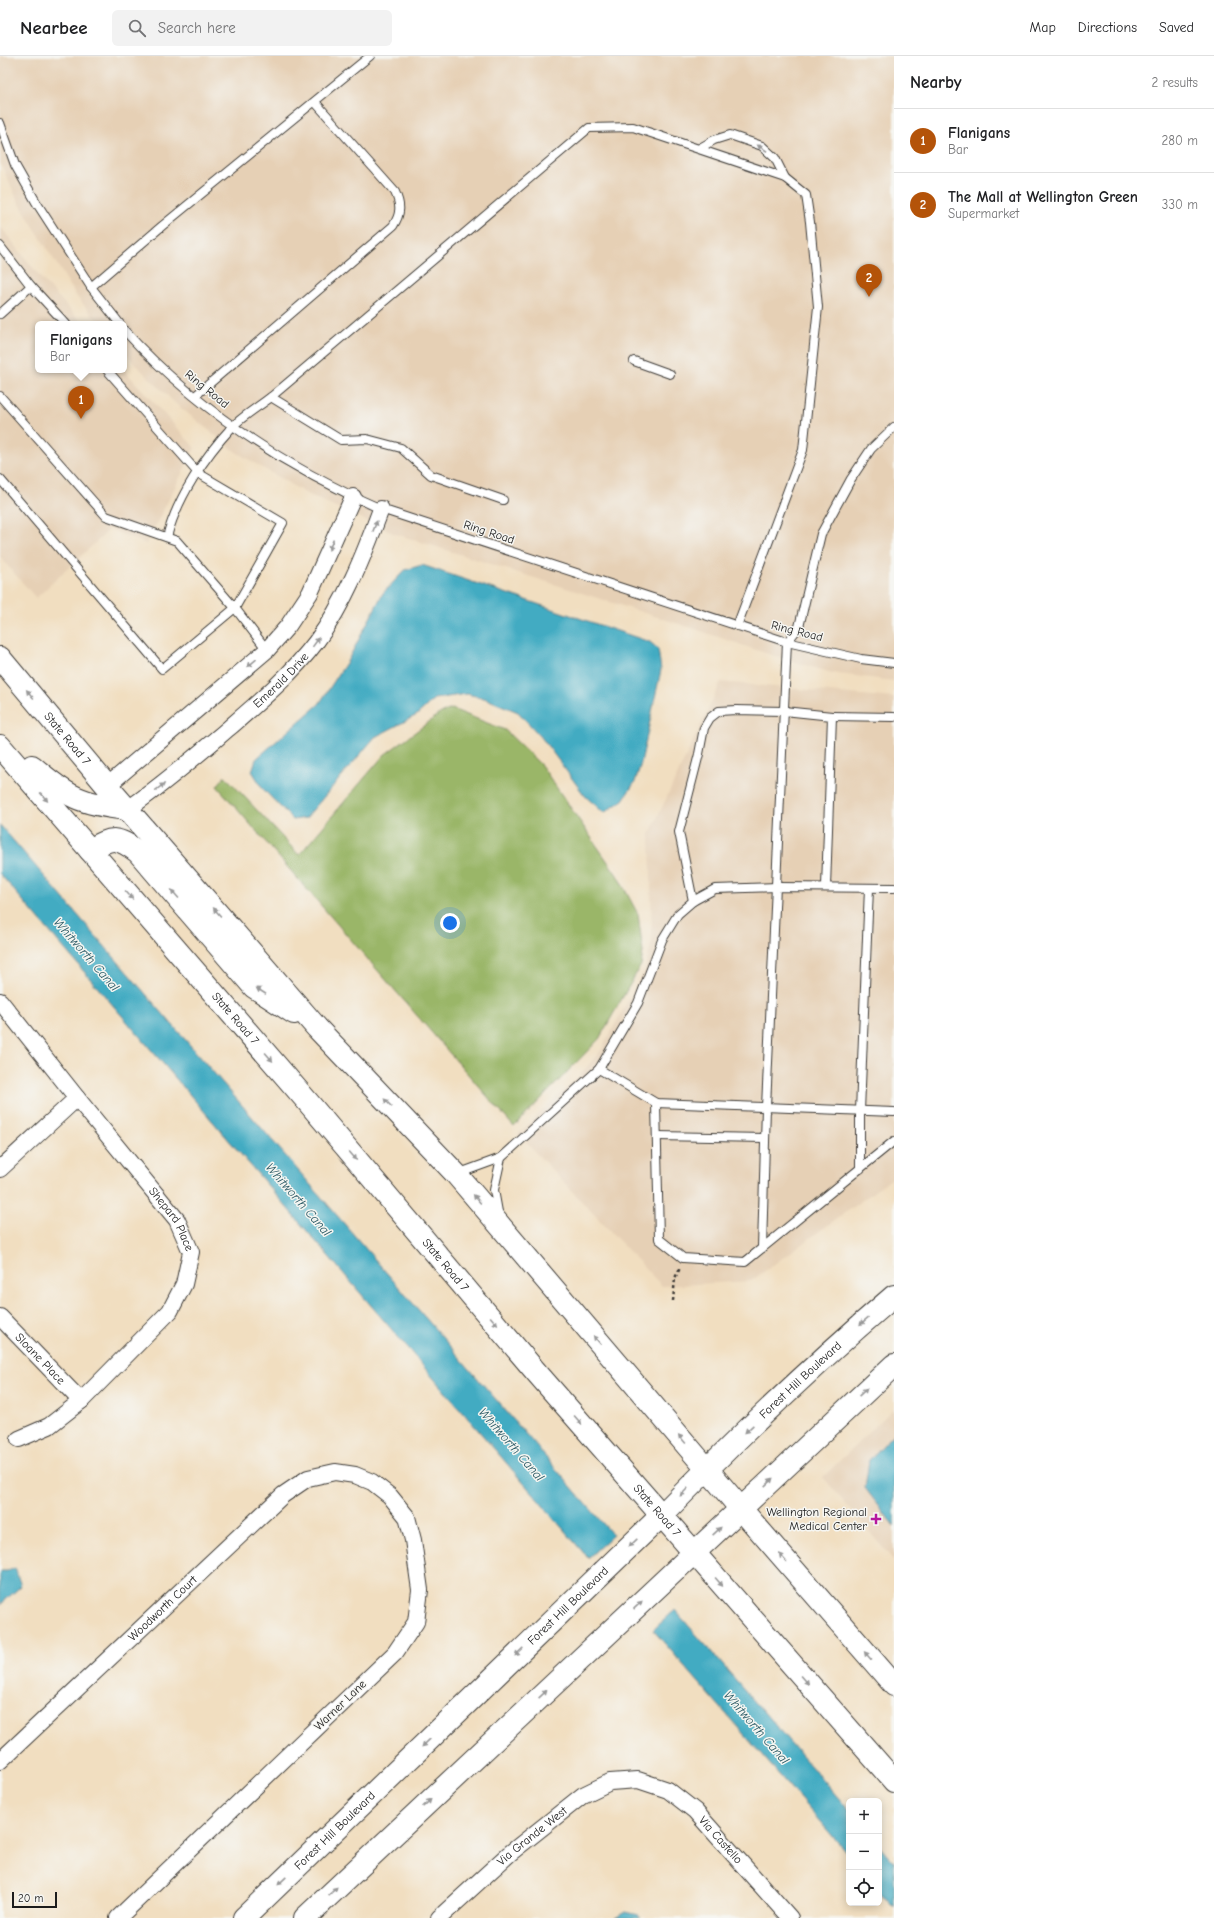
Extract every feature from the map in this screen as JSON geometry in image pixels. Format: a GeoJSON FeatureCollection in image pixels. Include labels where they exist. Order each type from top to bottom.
{"type":"FeatureCollection","features":[{"type":"Feature","properties":{"kind":"main road","name":"State Road 7"},"geometry":{"type":"LineString","coordinates":[[0,658],[107,786],[316,1028],[456,1174],[741,1509],[894,1685]]}},
{"type":"Feature","properties":{"kind":"main road"},"geometry":{"type":"LineString","coordinates":[[0,740],[59,789],[81,801],[104,807],[128,810]]}},
{"type":"Feature","properties":{"kind":"main road","name":"State Road 7"},"geometry":{"type":"LineString","coordinates":[[0,746],[307,1101],[537,1373],[894,1781]]}},
{"type":"Feature","properties":{"kind":"main road"},"geometry":{"type":"LineString","coordinates":[[90,850],[107,840],[123,841],[138,852],[254,987],[316,1028]]}},
{"type":"Feature","properties":{"kind":"main road","name":"Forest Hill Boulevard"},"geometry":{"type":"LineString","coordinates":[[244,1918],[661,1516],[707,1469],[843,1340],[894,1296]]}},
{"type":"Feature","properties":{"kind":"main road"},"geometry":{"type":"LineString","coordinates":[[304,1918],[894,1365]]}},
{"type":"Feature","properties":{"kind":"street"},"geometry":{"type":"LineString","coordinates":[[107,786],[266,650],[288,626],[310,593],[353,497]]}},
{"type":"Feature","properties":{"kind":"street","name":"Emerald Drive"},"geometry":{"type":"LineString","coordinates":[[128,810],[163,785],[292,672],[316,642],[340,603],[368,543],[381,509]]}},
{"type":"Feature","properties":{"kind":"street","name":"Shepard Place"},"geometry":{"type":"LineString","coordinates":[[0,1001],[177,1220],[191,1252],[184,1284],[170,1311],[81,1401],[49,1426],[19,1439]]}},
{"type":"Feature","properties":{"kind":"street"},"geometry":{"type":"LineString","coordinates":[[0,1169],[77,1098]]}},
{"type":"Feature","properties":{"kind":"street","name":"Sloane Place"},"geometry":{"type":"LineString","coordinates":[[0,1317],[81,1401]]}},
{"type":"Feature","properties":{"kind":"street","name":"Woodworth Court"},"geometry":{"type":"LineString","coordinates":[[0,1761],[283,1494],[308,1478],[335,1472]]}},
{"type":"Feature","properties":{"kind":"street","name":"Warner Lane"},"geometry":{"type":"LineString","coordinates":[[118,1918],[395,1653],[416,1622],[420,1590],[413,1540],[407,1517],[390,1496],[372,1482],[355,1475],[335,1472]]}},
{"type":"Feature","properties":{"kind":"street","name":"Via Grande West"},"geometry":{"type":"LineString","coordinates":[[439,1918],[509,1854],[583,1795],[610,1782],[638,1780]]}},
{"type":"Feature","properties":{"kind":"street","name":"Via Castello"},"geometry":{"type":"LineString","coordinates":[[638,1780],[668,1790],[695,1811],[790,1918]]}},
{"type":"Feature","properties":{"kind":"lane"},"geometry":{"type":"LineString","coordinates":[[91,287],[162,226],[370,56]]}},
{"type":"Feature","properties":{"kind":"lane"},"geometry":{"type":"LineString","coordinates":[[195,396],[393,226],[398,219],[400,209],[399,200],[395,192],[315,102]]}},
{"type":"Feature","properties":{"kind":"lane"},"geometry":{"type":"LineString","coordinates":[[0,123],[14,165],[46,218],[91,287],[118,321]]}},
{"type":"Feature","properties":{"kind":"lane"},"geometry":{"type":"LineString","coordinates":[[167,537],[171,522],[198,473],[210,454],[233,426],[271,397],[589,128],[633,127],[700,148],[785,178],[806,195],[818,307],[803,450],[737,626]]}},
{"type":"Feature","properties":{"kind":"lane"},"geometry":{"type":"LineString","coordinates":[[700,148],[714,140],[730,135],[762,146],[775,158],[785,178]]}},
{"type":"Feature","properties":{"kind":"lane"},"geometry":{"type":"LineString","coordinates":[[0,246],[31,286],[63,321]]}},
{"type":"Feature","properties":{"kind":"lane"},"geometry":{"type":"LineString","coordinates":[[0,314],[31,286]]}},
{"type":"Feature","properties":{"kind":"lane","name":"Ring Road"},"geometry":{"type":"LineString","coordinates":[[127,333],[160,367],[233,426],[267,450],[321,481],[353,497],[381,509],[787,642],[861,659],[894,663]]}},
{"type":"Feature","properties":{"kind":"lane"},"geometry":{"type":"LineString","coordinates":[[634,361],[670,374]]}},
{"type":"Feature","properties":{"kind":"lane"},"geometry":{"type":"LineString","coordinates":[[0,479],[162,669],[235,608],[283,523],[198,473],[110,373]]}},
{"type":"Feature","properties":{"kind":"lane"},"geometry":{"type":"LineString","coordinates":[[0,396],[106,516],[177,541],[235,608],[266,650]]}},
{"type":"Feature","properties":{"kind":"lane"},"geometry":{"type":"LineString","coordinates":[[271,397],[341,440],[367,439],[401,448],[431,474],[503,500]]}},
{"type":"Feature","properties":{"kind":"lane"},"geometry":{"type":"LineString","coordinates":[[762,1248],[766,1107],[787,642],[799,627],[821,534],[851,479],[871,449],[894,427]]}},
{"type":"Feature","properties":{"kind":"lane"},"geometry":{"type":"LineString","coordinates":[[693,901],[679,832],[700,754],[704,728],[710,718],[719,711],[784,711],[832,716],[894,718]]}},
{"type":"Feature","properties":{"kind":"lane"},"geometry":{"type":"LineString","coordinates":[[826,887],[832,716]]}},
{"type":"Feature","properties":{"kind":"lane"},"geometry":{"type":"LineString","coordinates":[[456,1174],[501,1158],[599,1069],[638,1003],[662,940],[678,914],[693,901],[716,889],[777,887],[894,888]]}},
{"type":"Feature","properties":{"kind":"lane"},"geometry":{"type":"LineString","coordinates":[[860,1169],[860,1111],[869,888]]}},
{"type":"Feature","properties":{"kind":"lane"},"geometry":{"type":"LineString","coordinates":[[599,1069],[656,1103],[894,1112]]}},
{"type":"Feature","properties":{"kind":"lane"},"geometry":{"type":"LineString","coordinates":[[656,1103],[659,1239],[683,1258],[745,1262],[894,1141]]}},
{"type":"Feature","properties":{"kind":"lane"},"geometry":{"type":"LineString","coordinates":[[657,1136],[765,1138]]}},
{"type":"Feature","properties":{"kind":"lane"},"geometry":{"type":"LineString","coordinates":[[501,1158],[494,1190],[495,1204],[502,1229]]}},
{"type":"Feature","properties":{"kind":"path"},"geometry":{"type":"LineString","coordinates":[[672,1301],[675,1278],[682,1264]]}},
{"type":"Feature","properties":{"kind":"shaded area"},"geometry":{"type":"Polygon","coordinates":[[[0,56],[894,56],[894,681],[832,673],[768,654],[695,629],[393,533],[305,493],[236,452],[176,404],[136,365],[127,354],[127,321],[97,321],[77,297],[18,201],[0,162],[0,56]]]}},
{"type":"Feature","properties":{"kind":"shaded area"},"geometry":{"type":"Polygon","coordinates":[[[0,226],[41,278],[80,321],[35,321],[35,373],[127,373],[195,448],[146,544],[110,529],[36,598],[0,557],[0,226]]]}},
{"type":"Feature","properties":{"kind":"shaded area"},"geometry":{"type":"Polygon","coordinates":[[[721,682],[894,698],[894,1177],[751,1281],[662,1286],[518,1134],[581,1074],[601,1050],[645,970],[652,940],[650,833],[721,682]]]}},
{"type":"Feature","properties":{"kind":"shaded area","name":"Wellington Regional Medical Center"},"geometry":{"type":"Polygon","coordinates":[[[894,1408],[894,1561],[823,1477],[894,1408]]]}},
{"type":"Feature","properties":{"kind":"green space"},"geometry":{"type":"Polygon","coordinates":[[[452,709],[505,730],[541,765],[617,875],[638,914],[643,952],[641,965],[599,1039],[514,1127],[217,786],[225,776],[299,855],[384,755],[441,713],[452,709]]]}},
{"type":"Feature","properties":{"kind":"water"},"geometry":{"type":"Polygon","coordinates":[[[422,565],[650,642],[658,649],[661,670],[641,763],[635,782],[623,800],[604,813],[585,796],[541,737],[518,712],[484,698],[467,694],[434,699],[417,715],[375,737],[306,818],[293,820],[263,789],[252,771],[256,759],[319,704],[348,660],[383,593],[405,570],[422,565]]]}},
{"type":"Feature","properties":{"kind":"water","name":"Whitworth Canal"},"geometry":{"type":"Polygon","coordinates":[[[0,825],[613,1535],[588,1558],[0,874],[0,825]]]}},
{"type":"Feature","properties":{"kind":"water"},"geometry":{"type":"Polygon","coordinates":[[[894,1434],[894,1526],[865,1488],[869,1460],[894,1434]]]}},
{"type":"Feature","properties":{"kind":"water"},"geometry":{"type":"Polygon","coordinates":[[[15,1568],[21,1586],[0,1605],[0,1571],[7,1571],[15,1568]]]}},
{"type":"Feature","properties":{"kind":"water","name":"Whitworth Canal"},"geometry":{"type":"Polygon","coordinates":[[[675,1610],[846,1807],[846,1852],[653,1630],[675,1610]]]}},
{"type":"Feature","properties":{"kind":"water"},"geometry":{"type":"Polygon","coordinates":[[[882,1848],[894,1862],[894,1907],[882,1893],[882,1848]]]}},
{"type":"Feature","properties":{"kind":"water"},"geometry":{"type":"Polygon","coordinates":[[[625,1912],[638,1915],[641,1918],[615,1918],[625,1912]]]}},
{"type":"Feature","properties":{"kind":"place","name":"The Mall at Wellington Green"},"geometry":{"type":"Point","coordinates":[869,297]}},
{"type":"Feature","properties":{"kind":"place","name":"Flanigans"},"geometry":{"type":"Point","coordinates":[81,419]}},
{"type":"Feature","properties":{"kind":"place","name":"Wellington Regional Medical Center"},"geometry":{"type":"Point","coordinates":[876,1519]}}]}
